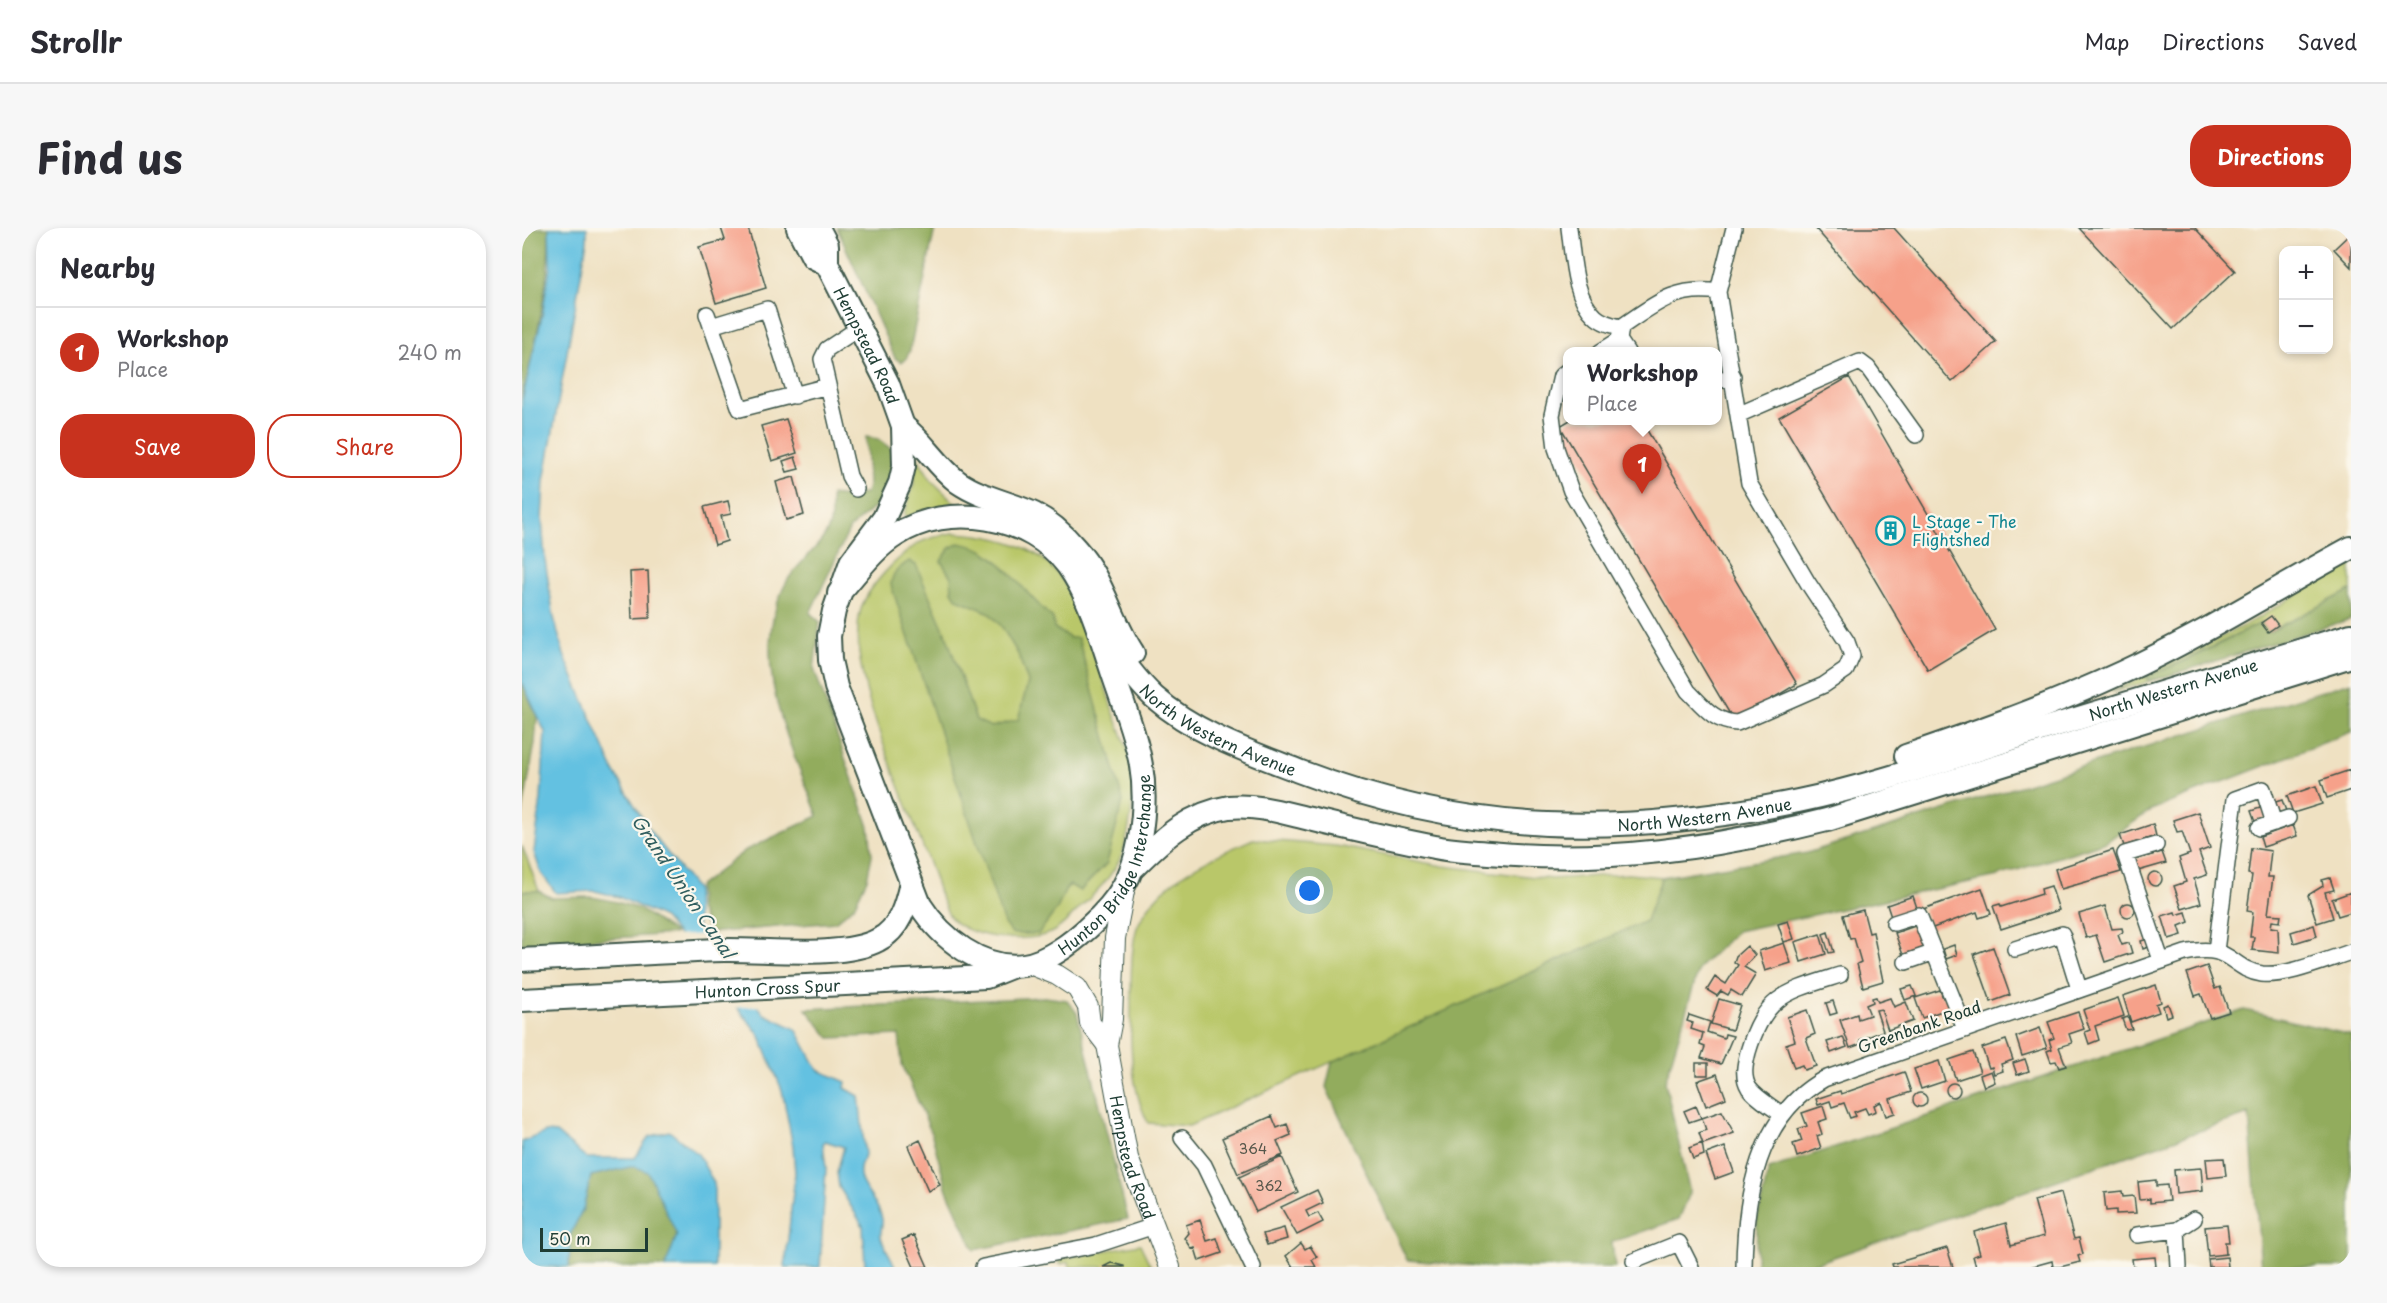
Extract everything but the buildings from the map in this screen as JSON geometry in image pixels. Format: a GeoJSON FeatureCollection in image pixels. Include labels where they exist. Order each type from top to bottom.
{"type":"FeatureCollection","features":[{"type":"Feature","properties":{"kind":"highway","name":"Hempstead Road"},"geometry":{"type":"LineString","coordinates":[[798,228],[813,257],[827,264]]}},
{"type":"Feature","properties":{"kind":"highway","name":"Hempstead Road"},"geometry":{"type":"LineString","coordinates":[[818,228],[827,245],[827,264],[917,442],[939,477],[978,507],[1010,525]]}},
{"type":"Feature","properties":{"kind":"highway","name":"Hempstead Road"},"geometry":{"type":"LineString","coordinates":[[839,593],[851,562],[884,518],[897,492],[904,466],[917,442]]}},
{"type":"Feature","properties":{"kind":"highway"},"geometry":{"type":"LineString","coordinates":[[917,442],[957,481],[978,494],[1034,514],[1050,525],[1077,550],[1094,575],[1124,638],[1141,665],[1160,685],[1191,709],[1272,751],[1311,775]]}},
{"type":"Feature","properties":{"kind":"highway","name":"Hunton Bridge Interchange"},"geometry":{"type":"LineString","coordinates":[[969,516],[1010,525],[1051,549],[1066,565],[1078,583],[1095,622],[1140,754],[1145,806],[1130,876],[1099,918],[1077,938],[1021,966],[956,946],[933,926],[911,883],[836,687],[830,660],[830,636],[839,593],[882,544],[918,523],[945,517],[969,516]]}},
{"type":"Feature","properties":{"kind":"highway"},"geometry":{"type":"LineString","coordinates":[[1727,812],[1913,754],[2079,692],[2180,644],[2351,548]]}},
{"type":"Feature","properties":{"kind":"highway","name":"North Western Avenue"},"geometry":{"type":"LineString","coordinates":[[1095,622],[1133,674],[1175,713],[1241,749],[1311,775],[1408,805],[1460,817],[1519,824],[1608,826],[1678,820],[1798,801],[1897,774],[2351,634]]}},
{"type":"Feature","properties":{"kind":"highway","name":"North Western Avenue"},"geometry":{"type":"LineString","coordinates":[[1130,876],[1158,844],[1187,822],[1209,811],[1232,807],[1281,812],[1437,848],[1515,855],[1605,857],[1666,852],[1763,836],[1827,820],[2351,656]]}},
{"type":"Feature","properties":{"kind":"highway"},"geometry":{"type":"LineString","coordinates":[[522,960],[725,950],[790,951],[865,946],[881,939],[894,927],[906,905],[911,883]]}},
{"type":"Feature","properties":{"kind":"highway","name":"Hunton Cross Spur"},"geometry":{"type":"LineString","coordinates":[[522,1000],[986,977],[1021,966]]}},
{"type":"Feature","properties":{"kind":"main road","name":"Hempstead Road"},"geometry":{"type":"LineString","coordinates":[[1130,876],[1115,938],[1112,1019],[1107,1045],[1128,1158],[1170,1267]]}},
{"type":"Feature","properties":{"kind":"main road","name":"Hempstead Road"},"geometry":{"type":"LineString","coordinates":[[1021,966],[1057,975],[1077,988],[1088,1007],[1090,1023],[1107,1045]]}},
{"type":"Feature","properties":{"kind":"street"},"geometry":{"type":"LineString","coordinates":[[1569,228],[1575,273],[1582,295],[1594,316],[1622,340]]}},
{"type":"Feature","properties":{"kind":"street"},"geometry":{"type":"LineString","coordinates":[[1563,374],[1552,415],[1556,448],[1571,491],[1688,691],[1712,716],[1725,722],[1737,723],[1824,685],[1846,670],[1852,656],[1846,642],[1749,483],[1740,414],[1720,317],[1718,292],[1734,228]]}},
{"type":"Feature","properties":{"kind":"street"},"geometry":{"type":"LineString","coordinates":[[1608,347],[1622,340],[1667,296],[1697,289],[1718,292]]}},
{"type":"Feature","properties":{"kind":"street"},"geometry":{"type":"LineString","coordinates":[[795,396],[767,309],[709,320],[740,409],[795,396],[828,386]]}},
{"type":"Feature","properties":{"kind":"street"},"geometry":{"type":"LineString","coordinates":[[856,489],[849,476],[822,359],[827,350],[859,328]]}},
{"type":"Feature","properties":{"kind":"street"},"geometry":{"type":"LineString","coordinates":[[1740,414],[1860,362],[1868,368],[1916,435]]}},
{"type":"Feature","properties":{"kind":"street"},"geometry":{"type":"LineString","coordinates":[[1722,379],[1733,376]]}},
{"type":"Feature","properties":{"kind":"street"},"geometry":{"type":"LineString","coordinates":[[2274,823],[2263,789],[2235,799],[2216,951],[2260,974],[2292,970],[2351,952]]}},
{"type":"Feature","properties":{"kind":"street"},"geometry":{"type":"LineString","coordinates":[[2156,844],[2125,854],[2161,960]]}},
{"type":"Feature","properties":{"kind":"street"},"geometry":{"type":"LineString","coordinates":[[1894,923],[1919,915],[1932,953],[1942,966],[1965,1029]]}},
{"type":"Feature","properties":{"kind":"street"},"geometry":{"type":"LineString","coordinates":[[2015,949],[2062,934],[2079,989]]}},
{"type":"Feature","properties":{"kind":"street","name":"Greenbank Road"},"geometry":{"type":"LineString","coordinates":[[1744,1267],[1747,1214],[1758,1164],[1767,1138],[1781,1114],[1798,1096],[1824,1079],[2161,960],[2197,950],[2216,951]]}},
{"type":"Feature","properties":{"kind":"street"},"geometry":{"type":"LineString","coordinates":[[1906,962],[1932,953]]}},
{"type":"Feature","properties":{"kind":"street"},"geometry":{"type":"LineString","coordinates":[[1781,1114],[1754,1093],[1746,1080],[1746,1058],[1757,1023],[1772,1005],[1790,992],[1840,975]]}},
{"type":"Feature","properties":{"kind":"street"},"geometry":{"type":"LineString","coordinates":[[1182,1138],[1204,1165],[1253,1267]]}},
{"type":"Feature","properties":{"kind":"street"},"geometry":{"type":"LineString","coordinates":[[2137,1235],[2177,1230],[2194,1219]]}},
{"type":"Feature","properties":{"kind":"street"},"geometry":{"type":"LineString","coordinates":[[983,1267],[1051,1260],[1154,1226]]}},
{"type":"Feature","properties":{"kind":"street"},"geometry":{"type":"LineString","coordinates":[[2177,1230],[2179,1267]]}},
{"type":"Feature","properties":{"kind":"street"},"geometry":{"type":"LineString","coordinates":[[1634,1261],[1679,1243],[1691,1267]]}},
{"type":"Feature","properties":{"kind":"green space"},"geometry":{"type":"Polygon","coordinates":[[[522,228],[549,228],[549,250],[537,336],[522,400],[522,228]]]}},
{"type":"Feature","properties":{"kind":"green space"},"geometry":{"type":"Polygon","coordinates":[[[837,228],[935,228],[910,350],[906,359],[901,362],[895,358],[837,228]]]}},
{"type":"Feature","properties":{"kind":"green space"},"geometry":{"type":"Polygon","coordinates":[[[866,437],[878,439],[895,452],[893,477],[886,497],[850,528],[810,613],[820,622],[814,669],[869,827],[872,855],[867,879],[854,906],[835,922],[709,933],[699,908],[698,887],[746,850],[818,816],[795,759],[776,700],[771,670],[770,640],[775,610],[787,581],[822,540],[829,527],[831,495],[849,497],[866,493],[868,486],[866,437]]]}},
{"type":"Feature","properties":{"kind":"green space"},"geometry":{"type":"Polygon","coordinates":[[[917,457],[932,481],[955,503],[906,517],[904,515],[914,483],[917,457]]]}},
{"type":"Feature","properties":{"kind":"green space"},"geometry":{"type":"Polygon","coordinates":[[[952,533],[973,534],[1015,544],[1034,553],[1050,565],[1075,601],[1085,623],[1130,757],[1133,785],[1132,807],[1124,849],[1118,864],[1092,896],[1063,925],[1054,931],[1030,938],[1000,938],[985,935],[971,931],[949,916],[885,750],[862,672],[858,638],[861,609],[870,591],[892,565],[917,544],[952,533]]]}},
{"type":"Feature","properties":{"kind":"green space"},"geometry":{"type":"Polygon","coordinates":[[[959,543],[982,550],[992,557],[1053,618],[1054,628],[1070,638],[1078,638],[1123,801],[1107,863],[1080,891],[1070,885],[1066,889],[1057,909],[1038,934],[1012,934],[1004,924],[891,585],[894,574],[902,566],[909,561],[916,565],[947,637],[976,720],[991,727],[1018,720],[1028,682],[1018,654],[1002,627],[988,612],[957,599],[952,591],[951,577],[941,561],[950,548],[959,543]]]}},
{"type":"Feature","properties":{"kind":"green space"},"geometry":{"type":"Polygon","coordinates":[[[2351,561],[2351,590],[2268,632],[2261,623],[2146,678],[2148,680],[2161,678],[2112,692],[2255,620],[2351,561]]]}},
{"type":"Feature","properties":{"kind":"green space"},"geometry":{"type":"Polygon","coordinates":[[[2351,590],[2351,619],[2161,678],[2148,680],[2146,677],[2187,660],[2261,623],[2269,632],[2351,590]]]}},
{"type":"Feature","properties":{"kind":"green space"},"geometry":{"type":"Polygon","coordinates":[[[522,682],[537,717],[535,743],[522,816],[522,682]]]}},
{"type":"Feature","properties":{"kind":"green space"},"geometry":{"type":"Polygon","coordinates":[[[2351,682],[2351,732],[2151,810],[2106,842],[1998,876],[1737,931],[1699,968],[1665,1082],[1690,1193],[1679,1219],[1612,1242],[1615,1267],[1489,1267],[1407,1260],[1326,1087],[1332,1062],[1646,921],[1662,877],[1807,853],[2351,682]]]}},
{"type":"Feature","properties":{"kind":"green space"},"geometry":{"type":"Polygon","coordinates":[[[1253,839],[1336,846],[1443,866],[1552,879],[1628,874],[1662,877],[1646,921],[1189,1126],[1148,1123],[1135,1084],[1131,1043],[1131,982],[1135,933],[1147,909],[1173,882],[1204,862],[1253,839]]]}},
{"type":"Feature","properties":{"kind":"green space"},"geometry":{"type":"Polygon","coordinates":[[[522,846],[539,891],[522,891],[522,846]]]}},
{"type":"Feature","properties":{"kind":"green space"},"geometry":{"type":"Polygon","coordinates":[[[522,891],[539,891],[552,898],[592,897],[617,902],[639,909],[676,934],[522,944],[522,891]]]}},
{"type":"Feature","properties":{"kind":"green space"},"geometry":{"type":"Polygon","coordinates":[[[1045,997],[1067,1000],[1077,1013],[1128,1219],[974,1250],[947,1190],[931,1132],[902,1064],[899,1035],[830,1038],[806,1009],[1045,997]]]}},
{"type":"Feature","properties":{"kind":"green space"},"geometry":{"type":"Polygon","coordinates":[[[2244,1010],[2351,1035],[2351,1267],[2261,1267],[2249,1114],[1805,1267],[1756,1267],[1757,1220],[1769,1169],[2244,1010]]]}},
{"type":"Feature","properties":{"kind":"green space"},"geometry":{"type":"Polygon","coordinates":[[[634,1166],[648,1172],[677,1235],[665,1267],[569,1267],[570,1235],[583,1209],[591,1176],[634,1166]]]}},
{"type":"Feature","properties":{"kind":"green space"},"geometry":{"type":"Polygon","coordinates":[[[1140,1244],[1151,1267],[1070,1267],[1069,1262],[1060,1264],[1059,1259],[1140,1244]]]}},
{"type":"Feature","properties":{"kind":"water","name":"Grand Union Canal"},"geometry":{"type":"Polygon","coordinates":[[[549,228],[587,228],[587,241],[544,481],[542,519],[545,560],[554,618],[564,655],[614,771],[650,831],[696,889],[697,926],[764,1014],[796,1029],[818,1070],[846,1082],[845,1088],[859,1096],[865,1155],[860,1174],[865,1188],[879,1210],[882,1221],[881,1237],[895,1267],[865,1267],[863,1226],[839,1187],[837,1172],[844,1147],[825,1141],[823,1144],[826,1168],[820,1267],[785,1267],[795,1173],[793,1146],[782,1090],[759,1034],[664,918],[619,897],[595,891],[556,893],[541,873],[534,852],[541,799],[545,732],[522,682],[522,400],[542,316],[550,266],[549,228]]]}},
{"type":"Feature","properties":{"kind":"water"},"geometry":{"type":"Polygon","coordinates":[[[669,1131],[698,1154],[714,1183],[714,1267],[665,1267],[677,1235],[648,1172],[634,1166],[591,1176],[583,1209],[570,1235],[569,1267],[522,1267],[522,1142],[546,1132],[556,1133],[587,1158],[635,1158],[649,1137],[669,1131]]]}},
{"type":"Feature","properties":{"kind":"pier"},"geometry":{"type":"Polygon","coordinates":[[[706,934],[762,1006],[733,1008],[676,936],[706,934]]]}},
{"type":"Feature","properties":{"kind":"place","name":"Workshop"},"geometry":{"type":"Point","coordinates":[1642,494]}},
{"type":"Feature","properties":{"kind":"place","name":"L Stage - The Flightshed"},"geometry":{"type":"Point","coordinates":[1891,530]}}]}
